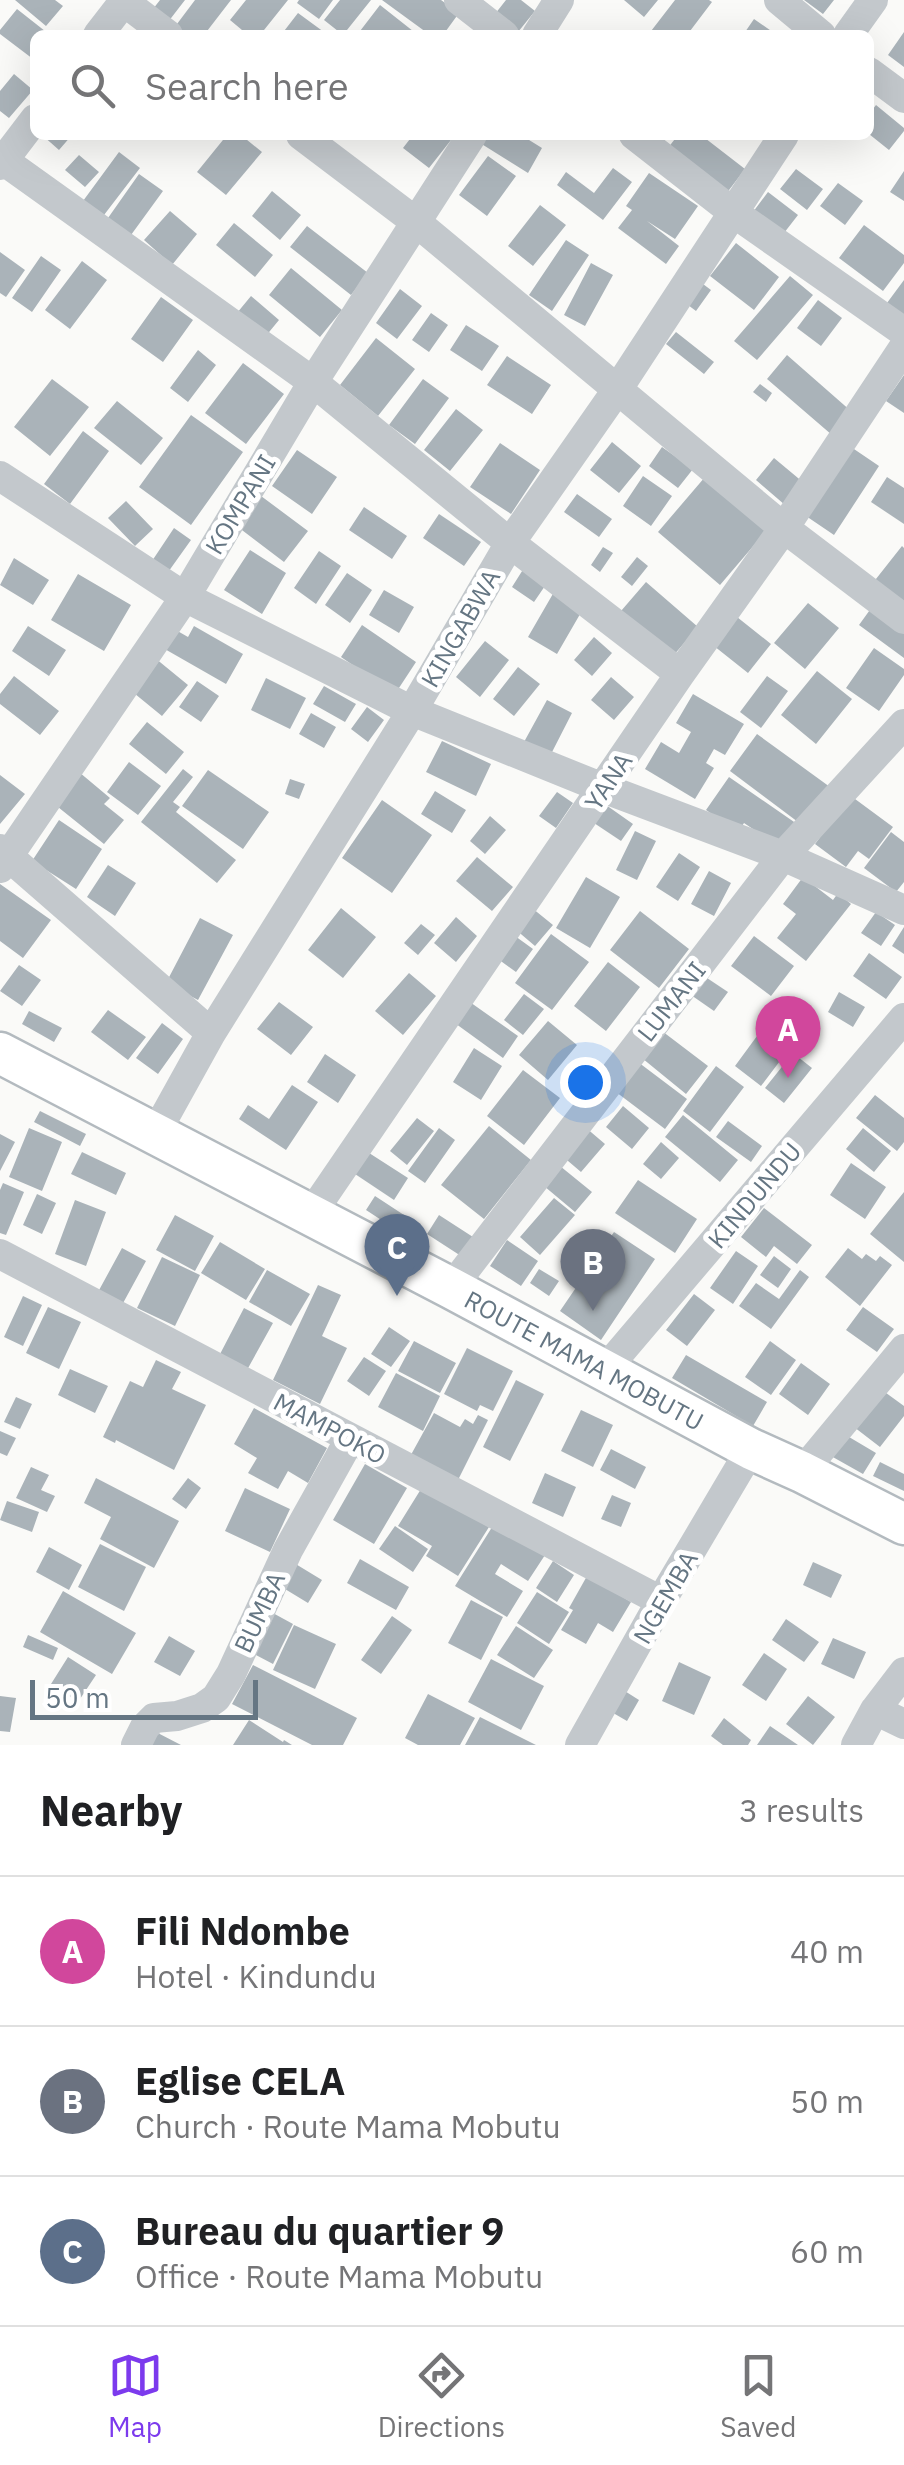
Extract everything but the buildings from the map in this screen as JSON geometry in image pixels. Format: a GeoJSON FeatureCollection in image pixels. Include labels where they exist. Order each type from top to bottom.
{"type":"FeatureCollection","features":[{"type":"Feature","properties":{"kind":"street"},"geometry":{"type":"LineString","coordinates":[[102,30],[124,0],[162,30]]}},
{"type":"Feature","properties":{"kind":"street"},"geometry":{"type":"LineString","coordinates":[[459,0],[498,30]]}},
{"type":"Feature","properties":{"kind":"street"},"geometry":{"type":"LineString","coordinates":[[540,30],[559,0]]}},
{"type":"Feature","properties":{"kind":"street"},"geometry":{"type":"LineString","coordinates":[[778,0],[814,30]]}},
{"type":"Feature","properties":{"kind":"street"},"geometry":{"type":"LineString","coordinates":[[852,30],[873,0]]}},
{"type":"Feature","properties":{"kind":"street"},"geometry":{"type":"LineString","coordinates":[[874,76],[904,98]]}},
{"type":"Feature","properties":{"kind":"street"},"geometry":{"type":"LineString","coordinates":[[30,124],[1,161],[313,382],[510,543],[680,674]]}},
{"type":"Feature","properties":{"kind":"street"},"geometry":{"type":"LineString","coordinates":[[308,140],[416,222],[784,528],[904,619]]}},
{"type":"Feature","properties":{"kind":"street","name":"KOMPANI"},"geometry":{"type":"LineString","coordinates":[[3,857],[186,597],[313,382],[469,140]]}},
{"type":"Feature","properties":{"kind":"street"},"geometry":{"type":"LineString","coordinates":[[640,140],[734,213],[904,332]]}},
{"type":"Feature","properties":{"kind":"street","name":"KINGABWA"},"geometry":{"type":"LineString","coordinates":[[155,1134],[211,1033],[412,711],[510,543],[617,390],[781,140]]}},
{"type":"Feature","properties":{"kind":"street","name":"YANA"},"geometry":{"type":"LineString","coordinates":[[310,1214],[784,528],[904,347]]}},
{"type":"Feature","properties":{"kind":"street"},"geometry":{"type":"LineString","coordinates":[[0,476],[186,597],[412,711],[783,856],[904,910]]}},
{"type":"Feature","properties":{"kind":"street","name":"LUMANI"},"geometry":{"type":"LineString","coordinates":[[451,1288],[783,856],[904,724]]}},
{"type":"Feature","properties":{"kind":"street"},"geometry":{"type":"LineString","coordinates":[[3,857],[211,1033]]}},
{"type":"Feature","properties":{"kind":"street","name":"KINDUNDU"},"geometry":{"type":"LineString","coordinates":[[604,1372],[904,1018]]}},
{"type":"Feature","properties":{"kind":"street","name":"ROUTE MAMA MOBUTU"},"geometry":{"type":"LineString","coordinates":[[0,1052],[751,1450],[904,1524]]}},
{"type":"Feature","properties":{"kind":"street","name":"MAMPOKO"},"geometry":{"type":"LineString","coordinates":[[0,1254],[661,1601]]}},
{"type":"Feature","properties":{"kind":"street"},"geometry":{"type":"LineString","coordinates":[[802,1472],[904,1349]]}},
{"type":"Feature","properties":{"kind":"street","name":"BUMBA"},"geometry":{"type":"LineString","coordinates":[[136,1745],[145,1726],[154,1718],[202,1708],[216,1698],[288,1550],[350,1438]]}},
{"type":"Feature","properties":{"kind":"street","name":"NGEMBA"},"geometry":{"type":"LineString","coordinates":[[580,1745],[751,1450]]}},
{"type":"Feature","properties":{"kind":"street"},"geometry":{"type":"LineString","coordinates":[[856,1745],[875,1710],[904,1672]]}},
{"type":"Feature","properties":{"kind":"street"},"geometry":{"type":"LineString","coordinates":[[875,1710],[904,1724]]}},
{"type":"Feature","properties":{"kind":"place","name":"Fili Ndombe"},"geometry":{"type":"Point","coordinates":[788,1078]}},
{"type":"Feature","properties":{"kind":"place","name":"Bureau du quartier 9"},"geometry":{"type":"Point","coordinates":[397,1296]}},
{"type":"Feature","properties":{"kind":"place","name":"Eglise CELA"},"geometry":{"type":"Point","coordinates":[593,1311]}}]}
